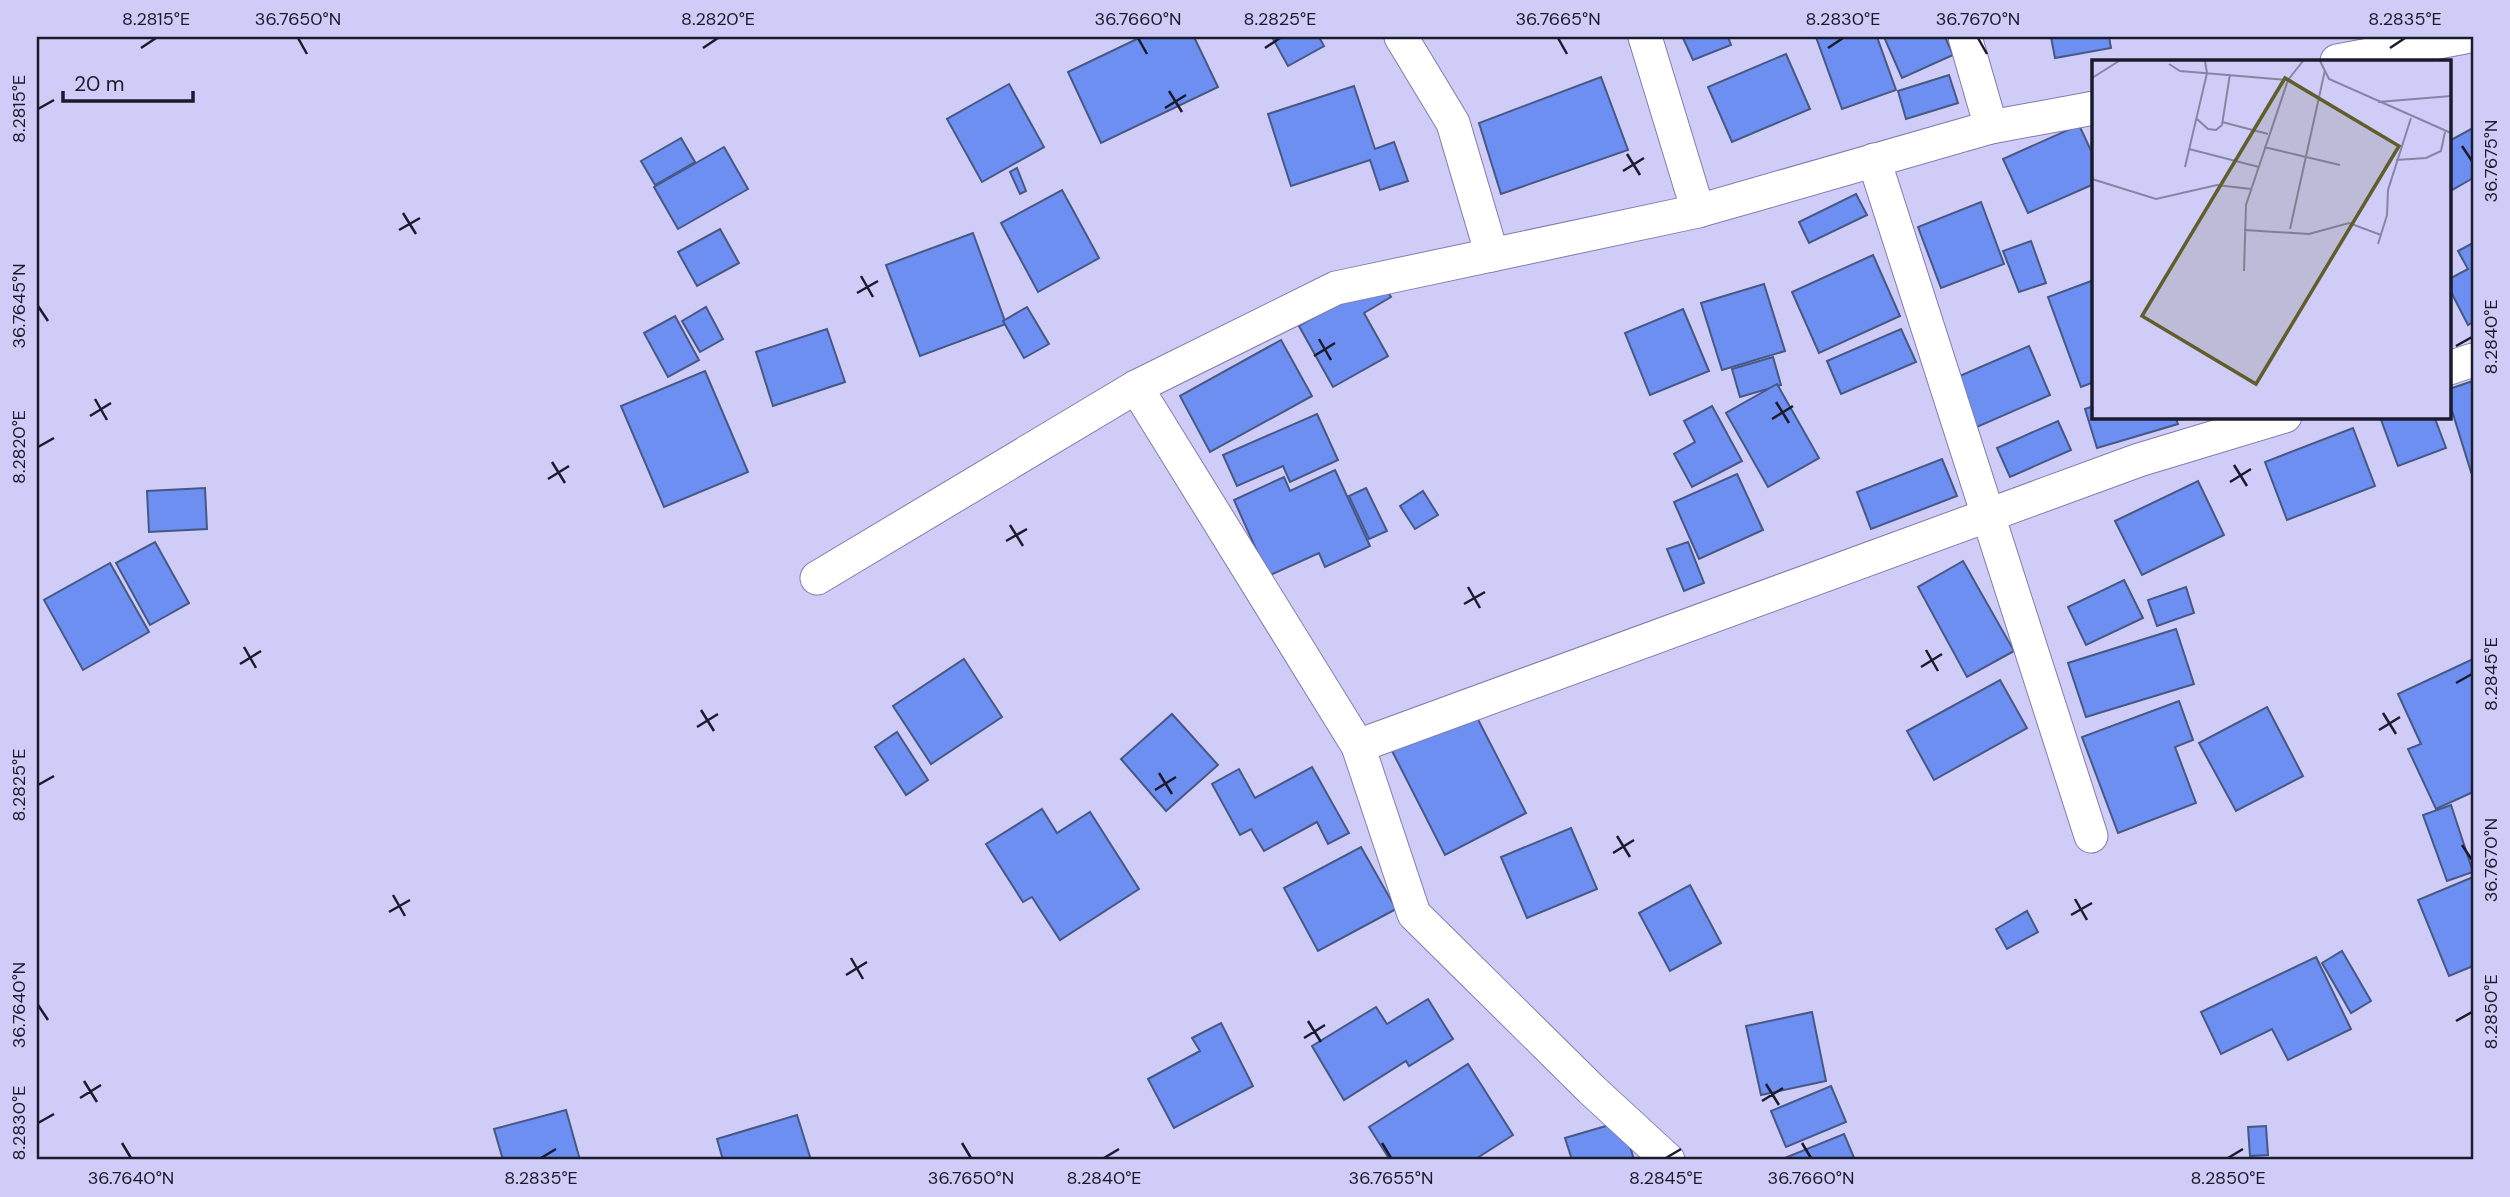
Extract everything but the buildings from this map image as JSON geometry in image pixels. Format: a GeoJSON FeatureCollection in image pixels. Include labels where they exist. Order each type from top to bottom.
{"type":"FeatureCollection","features":[{"type":"Feature","properties":{"kind":"street"},"geometry":{"type":"LineString","coordinates":[[1401,37],[1453,123],[1492,255]]}},
{"type":"Feature","properties":{"kind":"street"},"geometry":{"type":"LineString","coordinates":[[1645,37],[1698,211]]}},
{"type":"Feature","properties":{"kind":"street"},"geometry":{"type":"LineString","coordinates":[[1965,37],[1991,127]]}},
{"type":"Feature","properties":{"kind":"street"},"geometry":{"type":"LineString","coordinates":[[2342,60],[2465,37]]}},
{"type":"Feature","properties":{"kind":"street"},"geometry":{"type":"LineString","coordinates":[[817,578],[1136,387],[1336,288],[1698,211],[1991,127],[2092,108]]}},
{"type":"Feature","properties":{"kind":"street"},"geometry":{"type":"LineString","coordinates":[[1874,160],[2091,836]]}},
{"type":"Feature","properties":{"kind":"street"},"geometry":{"type":"LineString","coordinates":[[2450,368],[2473,360]]}},
{"type":"Feature","properties":{"kind":"street"},"geometry":{"type":"LineString","coordinates":[[1136,387],[1358,746],[1414,914],[1592,1090],[1668,1160]]}},
{"type":"Feature","properties":{"kind":"street"},"geometry":{"type":"LineString","coordinates":[[1358,746],[1990,517],[2139,460],[2278,418]]}}]}
